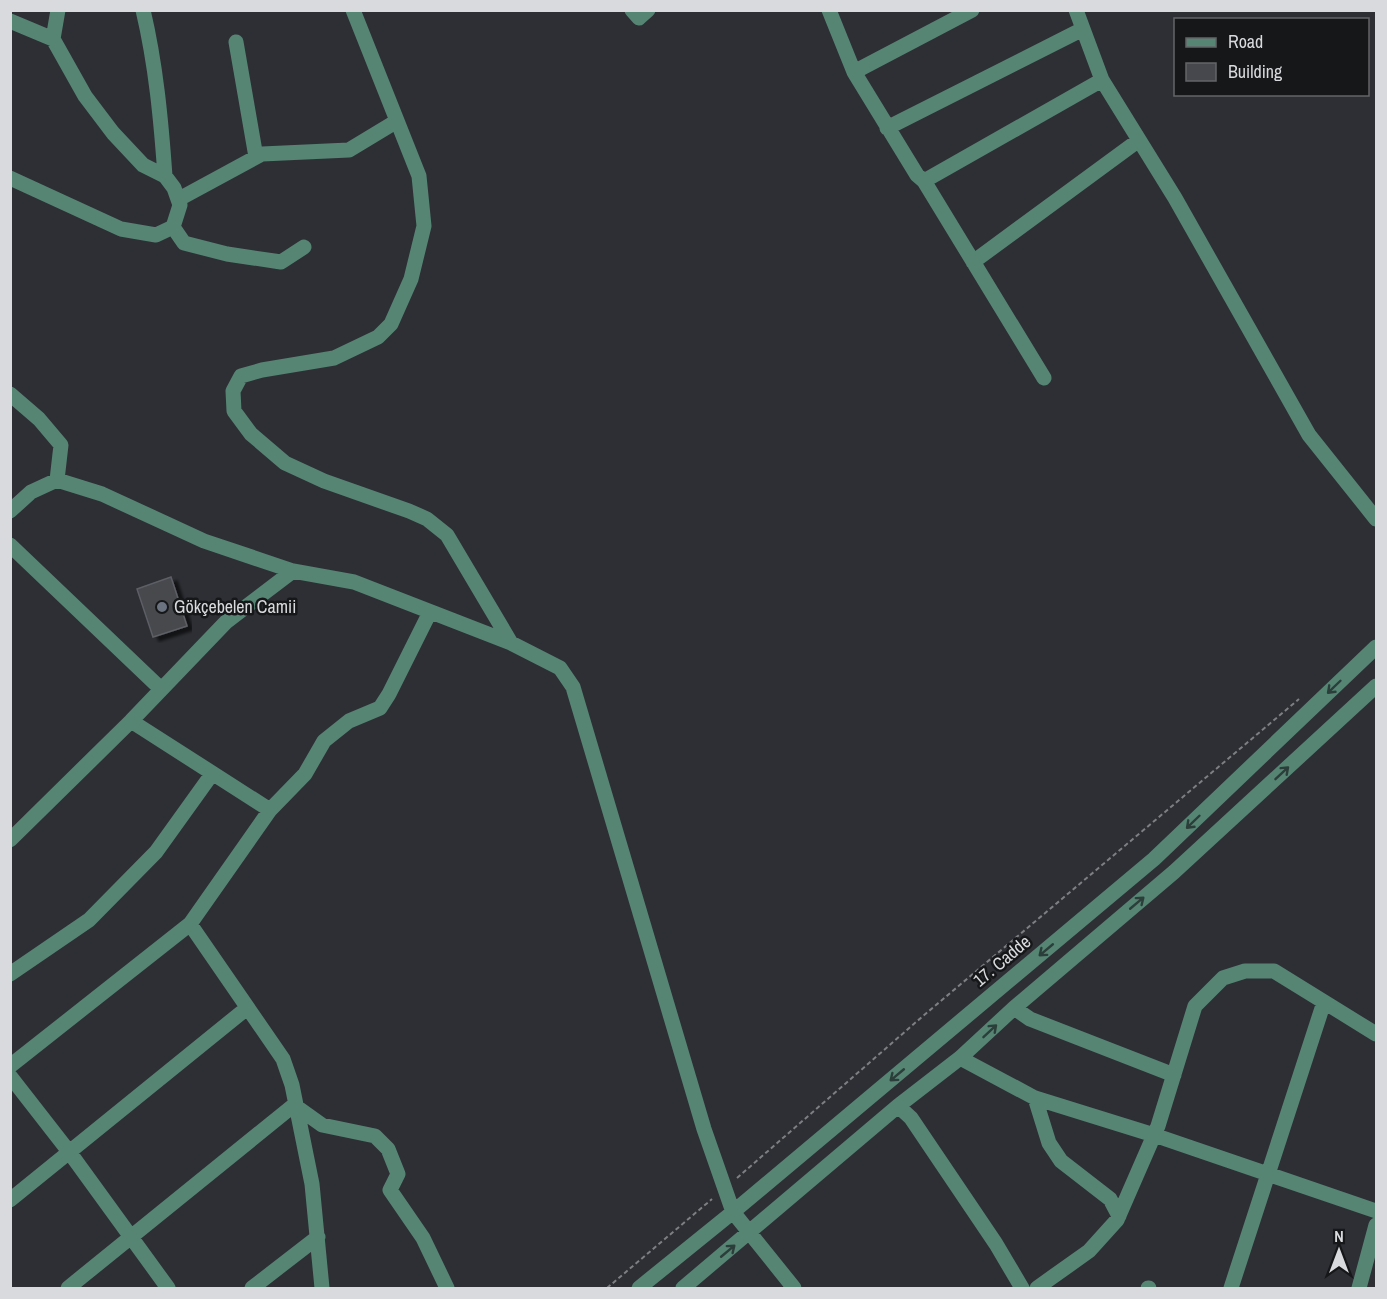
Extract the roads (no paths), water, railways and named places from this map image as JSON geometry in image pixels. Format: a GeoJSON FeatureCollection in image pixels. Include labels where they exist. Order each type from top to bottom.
{"type":"FeatureCollection","features":[{"type":"Feature","properties":{"kind":"street"},"geometry":{"type":"LineString","coordinates":[[53,39],[58,10]]}},
{"type":"Feature","properties":{"kind":"street"},"geometry":{"type":"LineString","coordinates":[[143,10],[153,56],[165,176]]}},
{"type":"Feature","properties":{"kind":"street"},"geometry":{"type":"LineString","coordinates":[[353,10],[419,176],[424,226],[411,279],[391,324],[378,337],[333,358],[262,370],[241,376],[233,391],[234,411],[251,434],[285,463],[324,481],[409,510],[427,519],[447,535],[511,643]]}},
{"type":"Feature","properties":{"kind":"street"},"geometry":{"type":"LineString","coordinates":[[632,10],[639,18],[648,10]]}},
{"type":"Feature","properties":{"kind":"street"},"geometry":{"type":"LineString","coordinates":[[829,10],[854,72],[917,175],[924,181],[1044,378]]}},
{"type":"Feature","properties":{"kind":"street"},"geometry":{"type":"LineString","coordinates":[[1076,10],[1102,80],[1180,208],[1309,435],[1377,519]]}},
{"type":"Feature","properties":{"kind":"street"},"geometry":{"type":"LineString","coordinates":[[854,72],[967,12]]}},
{"type":"Feature","properties":{"kind":"street"},"geometry":{"type":"LineString","coordinates":[[10,21],[53,39],[85,96],[113,133],[143,165],[165,176],[174,188],[180,205],[173,227],[156,236],[121,229],[10,178]]}},
{"type":"Feature","properties":{"kind":"street"},"geometry":{"type":"LineString","coordinates":[[887,128],[1083,29]]}},
{"type":"Feature","properties":{"kind":"street"},"geometry":{"type":"LineString","coordinates":[[236,42],[256,157]]}},
{"type":"Feature","properties":{"kind":"street"},"geometry":{"type":"LineString","coordinates":[[924,181],[1102,80]]}},
{"type":"Feature","properties":{"kind":"street"},"geometry":{"type":"LineString","coordinates":[[178,199],[262,154],[349,150],[397,121]]}},
{"type":"Feature","properties":{"kind":"street"},"geometry":{"type":"LineString","coordinates":[[973,262],[1139,140]]}},
{"type":"Feature","properties":{"kind":"street"},"geometry":{"type":"LineString","coordinates":[[173,227],[184,243],[227,254],[281,262],[304,247]]}},
{"type":"Feature","properties":{"kind":"street"},"geometry":{"type":"LineString","coordinates":[[10,381],[15,397],[39,419],[61,445],[57,480]]}},
{"type":"Feature","properties":{"kind":"street"},"geometry":{"type":"LineString","coordinates":[[10,511],[31,492],[57,480],[102,494],[204,541],[293,571],[354,582],[511,643],[560,668],[573,687],[700,1118],[733,1212],[794,1288]]}},
{"type":"Feature","properties":{"kind":"street"},"geometry":{"type":"LineString","coordinates":[[10,545],[161,689]]}},
{"type":"Feature","properties":{"kind":"street"},"geometry":{"type":"LineString","coordinates":[[10,840],[131,721],[226,622],[293,571]]}},
{"type":"Feature","properties":{"kind":"street"},"geometry":{"type":"LineString","coordinates":[[10,1066],[190,924],[270,810],[305,774],[324,741],[349,721],[380,708],[390,694],[430,612]]}},
{"type":"Feature","properties":{"kind":"street","name":"17. Cadde"},"geometry":{"type":"LineString","coordinates":[[639,1288],[1154,859],[1377,647]]}},
{"type":"Feature","properties":{"kind":"street"},"geometry":{"type":"LineString","coordinates":[[683,1288],[898,1106],[960,1058],[1014,1008],[1174,872],[1377,686]]}},
{"type":"Feature","properties":{"kind":"street"},"geometry":{"type":"LineString","coordinates":[[131,721],[270,810]]}},
{"type":"Feature","properties":{"kind":"street"},"geometry":{"type":"LineString","coordinates":[[10,974],[89,920],[156,852],[212,774]]}},
{"type":"Feature","properties":{"kind":"street"},"geometry":{"type":"LineString","coordinates":[[190,924],[283,1059],[292,1085],[312,1185],[322,1288]]}},
{"type":"Feature","properties":{"kind":"street"},"geometry":{"type":"LineString","coordinates":[[1037,1288],[1089,1251],[1119,1216],[1154,1135],[1195,1006],[1222,978],[1245,971],[1274,971],[1377,1034]]}},
{"type":"Feature","properties":{"kind":"street"},"geometry":{"type":"LineString","coordinates":[[1231,1288],[1324,1002]]}},
{"type":"Feature","properties":{"kind":"street"},"geometry":{"type":"LineString","coordinates":[[10,1200],[247,1008]]}},
{"type":"Feature","properties":{"kind":"street"},"geometry":{"type":"LineString","coordinates":[[1014,1008],[1030,1019],[1174,1075]]}},
{"type":"Feature","properties":{"kind":"street"},"geometry":{"type":"LineString","coordinates":[[960,1058],[1035,1098],[1154,1135],[1377,1210]]}},
{"type":"Feature","properties":{"kind":"street"},"geometry":{"type":"LineString","coordinates":[[10,1076],[70,1153],[168,1288]]}},
{"type":"Feature","properties":{"kind":"street"},"geometry":{"type":"LineString","coordinates":[[1035,1098],[1049,1143],[1061,1161],[1110,1199],[1119,1216]]}},
{"type":"Feature","properties":{"kind":"street"},"geometry":{"type":"LineString","coordinates":[[68,1288],[294,1104]]}},
{"type":"Feature","properties":{"kind":"street"},"geometry":{"type":"LineString","coordinates":[[294,1104],[322,1125],[375,1136],[388,1149],[398,1174],[390,1190],[423,1238],[447,1288]]}},
{"type":"Feature","properties":{"kind":"street"},"geometry":{"type":"LineString","coordinates":[[898,1106],[917,1128],[996,1244],[1022,1288]]}},
{"type":"Feature","properties":{"kind":"street"},"geometry":{"type":"LineString","coordinates":[[1359,1288],[1377,1225]]}},
{"type":"Feature","properties":{"kind":"street"},"geometry":{"type":"LineString","coordinates":[[252,1288],[318,1237]]}},
{"type":"Feature","properties":{"kind":"place","name":"Gökçebelen Camii"},"geometry":{"type":"Point","coordinates":[162,607]}}]}
